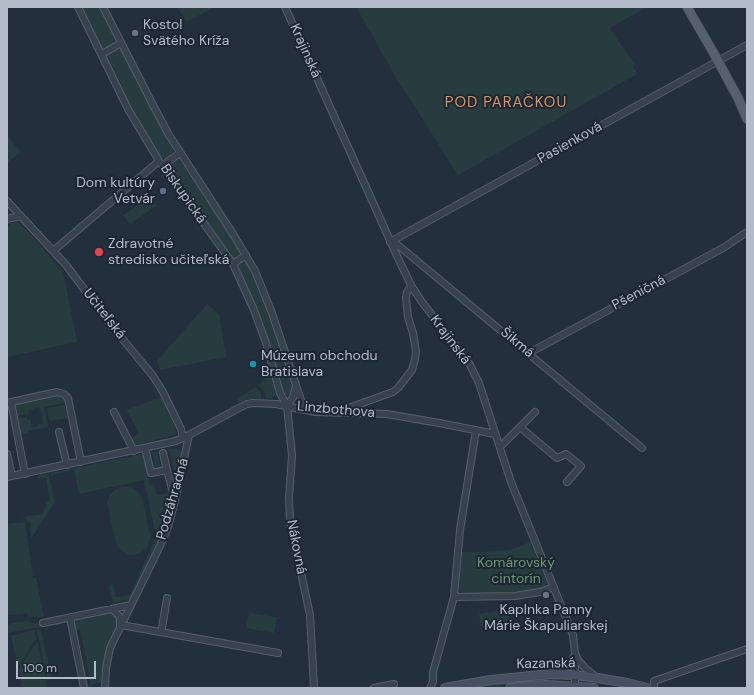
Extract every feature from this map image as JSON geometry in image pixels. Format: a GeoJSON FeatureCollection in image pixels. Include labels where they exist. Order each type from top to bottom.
{"type":"FeatureCollection","features":[{"type":"Feature","properties":{"kind":"main road"},"geometry":{"type":"LineString","coordinates":[[687,7],[718,60],[747,119]]}},
{"type":"Feature","properties":{"kind":"main road","name":"Kazanská"},"geometry":{"type":"LineString","coordinates":[[446,688],[491,680],[551,674],[598,678],[647,688]]}},
{"type":"Feature","properties":{"kind":"main road","name":"Kazanská"},"geometry":{"type":"LineString","coordinates":[[513,688],[546,685],[594,688]]}},
{"type":"Feature","properties":{"kind":"street","name":"Biskupická"},"geometry":{"type":"LineString","coordinates":[[78,7],[129,111],[161,163],[233,264],[254,310],[266,343],[280,393],[287,406]]}},
{"type":"Feature","properties":{"kind":"street","name":"Biskupická"},"geometry":{"type":"LineString","coordinates":[[103,7],[169,136],[233,234],[257,276],[272,312],[304,409]]}},
{"type":"Feature","properties":{"kind":"street","name":"Krajinská"},"geometry":{"type":"LineString","coordinates":[[285,7],[412,287],[469,363],[479,383],[511,482],[573,635],[575,654],[574,686]]}},
{"type":"Feature","properties":{"kind":"street"},"geometry":{"type":"LineString","coordinates":[[102,54],[121,43]]}},
{"type":"Feature","properties":{"kind":"street","name":"Pasienková"},"geometry":{"type":"LineString","coordinates":[[391,242],[747,45]]}},
{"type":"Feature","properties":{"kind":"street"},"geometry":{"type":"LineString","coordinates":[[52,250],[161,163],[180,153]]}},
{"type":"Feature","properties":{"kind":"street","name":"Učiteľská"},"geometry":{"type":"LineString","coordinates":[[7,201],[71,271],[111,325],[152,376],[163,392],[186,437]]}},
{"type":"Feature","properties":{"kind":"street"},"geometry":{"type":"LineString","coordinates":[[7,219],[21,216]]}},
{"type":"Feature","properties":{"kind":"street","name":"Pšeničná"},"geometry":{"type":"LineString","coordinates":[[529,353],[717,251],[747,232]]}},
{"type":"Feature","properties":{"kind":"street","name":"Šikmá"},"geometry":{"type":"LineString","coordinates":[[391,242],[529,353],[642,448]]}},
{"type":"Feature","properties":{"kind":"street"},"geometry":{"type":"LineString","coordinates":[[233,264],[246,255]]}},
{"type":"Feature","properties":{"kind":"street"},"geometry":{"type":"LineString","coordinates":[[337,412],[393,392],[400,387],[412,370],[416,351],[406,298],[409,288],[412,287]]}},
{"type":"Feature","properties":{"kind":"street"},"geometry":{"type":"LineString","coordinates":[[287,406],[293,397],[296,386]]}},
{"type":"Feature","properties":{"kind":"street"},"geometry":{"type":"LineString","coordinates":[[25,474],[9,402],[57,392],[64,394],[68,398],[81,462]]}},
{"type":"Feature","properties":{"kind":"street","name":"Linzbothova"},"geometry":{"type":"LineString","coordinates":[[9,477],[172,442],[186,437],[247,404],[276,404],[315,412],[387,414],[495,434]]}},
{"type":"Feature","properties":{"kind":"street","name":"Nákovná"},"geometry":{"type":"LineString","coordinates":[[287,406],[292,455],[289,498],[290,521],[310,614],[314,688]]}},
{"type":"Feature","properties":{"kind":"street"},"geometry":{"type":"LineString","coordinates":[[114,412],[134,450]]}},
{"type":"Feature","properties":{"kind":"street"},"geometry":{"type":"LineString","coordinates":[[500,447],[535,412]]}},
{"type":"Feature","properties":{"kind":"street"},"geometry":{"type":"LineString","coordinates":[[520,427],[557,458],[566,454],[581,466],[567,482]]}},
{"type":"Feature","properties":{"kind":"street"},"geometry":{"type":"LineString","coordinates":[[430,688],[433,682],[433,672],[454,597],[460,530],[476,430]]}},
{"type":"Feature","properties":{"kind":"street"},"geometry":{"type":"LineString","coordinates":[[59,432],[66,465]]}},
{"type":"Feature","properties":{"kind":"street","name":"Podzáhradná"},"geometry":{"type":"LineString","coordinates":[[106,688],[105,674],[112,644],[164,536],[170,520],[186,437]]}},
{"type":"Feature","properties":{"kind":"street"},"geometry":{"type":"LineString","coordinates":[[145,448],[150,473],[167,470]]}},
{"type":"Feature","properties":{"kind":"street"},"geometry":{"type":"LineString","coordinates":[[164,453],[172,489],[177,490]]}},
{"type":"Feature","properties":{"kind":"street"},"geometry":{"type":"LineString","coordinates":[[7,454],[9,477]]}},
{"type":"Feature","properties":{"kind":"street"},"geometry":{"type":"LineString","coordinates":[[454,597],[515,596],[540,592],[554,587]]}},
{"type":"Feature","properties":{"kind":"street"},"geometry":{"type":"LineString","coordinates":[[162,628],[167,598]]}},
{"type":"Feature","properties":{"kind":"street"},"geometry":{"type":"LineString","coordinates":[[43,623],[131,605]]}},
{"type":"Feature","properties":{"kind":"street"},"geometry":{"type":"LineString","coordinates":[[112,609],[119,616],[120,626],[278,653]]}},
{"type":"Feature","properties":{"kind":"street"},"geometry":{"type":"LineString","coordinates":[[70,618],[84,688]]}},
{"type":"Feature","properties":{"kind":"street"},"geometry":{"type":"LineString","coordinates":[[654,688],[654,681],[747,649]]}},
{"type":"Feature","properties":{"kind":"street"},"geometry":{"type":"LineString","coordinates":[[551,674],[564,668],[575,654]]}},
{"type":"Feature","properties":{"kind":"street"},"geometry":{"type":"LineString","coordinates":[[575,654],[585,668],[598,678]]}},
{"type":"Feature","properties":{"kind":"street"},"geometry":{"type":"LineString","coordinates":[[433,682],[446,688]]}},
{"type":"Feature","properties":{"kind":"street"},"geometry":{"type":"LineString","coordinates":[[374,688],[394,684]]}},
{"type":"Feature","properties":{"kind":"green space"},"geometry":{"type":"Polygon","coordinates":[[[80,7],[100,7],[116,39],[115,42],[108,48],[101,48],[80,7]]]}},
{"type":"Feature","properties":{"kind":"green space"},"geometry":{"type":"Polygon","coordinates":[[[177,7],[214,7],[187,22],[177,7]]]}},
{"type":"Feature","properties":{"kind":"green space"},"geometry":{"type":"Polygon","coordinates":[[[356,7],[647,7],[610,28],[628,55],[636,64],[633,66],[637,74],[458,175],[397,79],[356,7]]]}},
{"type":"Feature","properties":{"kind":"green space"},"geometry":{"type":"Polygon","coordinates":[[[120,49],[172,147],[172,153],[167,158],[162,158],[159,156],[130,108],[106,58],[108,54],[120,49]]]}},
{"type":"Feature","properties":{"kind":"green space"},"geometry":{"type":"Polygon","coordinates":[[[7,135],[21,152],[7,163],[7,135]]]}},
{"type":"Feature","properties":{"kind":"green space"},"geometry":{"type":"Polygon","coordinates":[[[175,160],[179,160],[181,162],[239,249],[240,253],[236,258],[230,257],[169,169],[169,165],[175,160]]]}},
{"type":"Feature","properties":{"kind":"green space"},"geometry":{"type":"Polygon","coordinates":[[[150,197],[156,206],[130,224],[123,215],[150,197]]]}},
{"type":"Feature","properties":{"kind":"green space"},"geometry":{"type":"Polygon","coordinates":[[[16,222],[21,224],[63,272],[77,342],[7,357],[7,226],[10,226],[9,223],[16,222]]]}},
{"type":"Feature","properties":{"kind":"green space"},"geometry":{"type":"Polygon","coordinates":[[[241,262],[248,263],[265,302],[293,388],[291,394],[284,395],[283,393],[236,266],[241,262]]]}},
{"type":"Feature","properties":{"kind":"green space"},"geometry":{"type":"Polygon","coordinates":[[[207,304],[219,314],[226,357],[160,370],[157,361],[207,304]]]}},
{"type":"Feature","properties":{"kind":"green space"},"geometry":{"type":"Polygon","coordinates":[[[266,358],[276,393],[272,398],[265,397],[264,392],[258,385],[264,380],[265,377],[263,375],[269,370],[266,358]]]}},
{"type":"Feature","properties":{"kind":"green space"},"geometry":{"type":"Polygon","coordinates":[[[255,387],[261,393],[261,398],[248,399],[239,403],[237,399],[255,387]]]}},
{"type":"Feature","properties":{"kind":"green space"},"geometry":{"type":"Polygon","coordinates":[[[56,394],[64,397],[65,403],[44,407],[48,427],[28,431],[28,433],[19,435],[17,419],[27,417],[27,420],[30,419],[32,428],[43,423],[40,407],[28,410],[29,414],[18,416],[14,410],[16,409],[15,403],[56,394]]]}},
{"type":"Feature","properties":{"kind":"green space"},"geometry":{"type":"Polygon","coordinates":[[[161,397],[175,428],[175,435],[134,445],[131,438],[139,434],[127,410],[161,397]]]}},
{"type":"Feature","properties":{"kind":"green space"},"geometry":{"type":"Polygon","coordinates":[[[65,405],[68,418],[49,421],[47,408],[65,405]]]}},
{"type":"Feature","properties":{"kind":"green space"},"geometry":{"type":"Polygon","coordinates":[[[174,448],[179,449],[181,453],[174,487],[171,473],[174,472],[169,450],[157,453],[160,466],[164,466],[163,468],[156,470],[152,468],[156,467],[153,454],[149,454],[174,448]]]}},
{"type":"Feature","properties":{"kind":"green space"},"geometry":{"type":"Polygon","coordinates":[[[142,454],[144,455],[150,485],[154,484],[157,495],[174,493],[167,520],[159,541],[130,599],[113,603],[109,585],[113,584],[116,597],[130,595],[156,536],[144,480],[79,494],[74,470],[51,474],[82,466],[83,469],[85,466],[99,463],[101,465],[100,463],[142,454]]]}},
{"type":"Feature","properties":{"kind":"green space"},"geometry":{"type":"Polygon","coordinates":[[[48,473],[55,502],[31,539],[30,523],[22,517],[42,514],[46,502],[50,501],[46,478],[37,479],[39,475],[48,473]]]}},
{"type":"Feature","properties":{"kind":"green space"},"geometry":{"type":"Polygon","coordinates":[[[123,487],[134,489],[142,498],[150,534],[150,540],[147,547],[142,552],[134,555],[127,555],[117,546],[107,503],[112,492],[123,487]]]}},
{"type":"Feature","properties":{"kind":"green space"},"geometry":{"type":"Polygon","coordinates":[[[25,522],[33,578],[36,578],[44,617],[28,617],[27,613],[7,615],[7,524],[25,522]]]}},
{"type":"Feature","properties":{"kind":"green space","name":"Komárovský cintorín"},"geometry":{"type":"Polygon","coordinates":[[[530,542],[547,583],[546,586],[543,588],[517,593],[461,593],[459,590],[462,552],[510,550],[530,542]]]}},
{"type":"Feature","properties":{"kind":"green space"},"geometry":{"type":"Polygon","coordinates":[[[508,609],[510,622],[481,626],[479,614],[508,609]]]}},
{"type":"Feature","properties":{"kind":"green space"},"geometry":{"type":"Polygon","coordinates":[[[113,612],[118,619],[118,625],[109,644],[103,682],[92,684],[93,688],[88,688],[87,687],[91,686],[80,629],[75,630],[74,623],[77,619],[113,612]]]}},
{"type":"Feature","properties":{"kind":"green space"},"geometry":{"type":"Polygon","coordinates":[[[249,613],[277,617],[274,633],[246,628],[249,613]]]}},
{"type":"Feature","properties":{"kind":"green space"},"geometry":{"type":"Polygon","coordinates":[[[27,621],[31,623],[41,623],[42,625],[40,627],[7,633],[7,625],[27,621]]]}},
{"type":"Feature","properties":{"kind":"green space"},"geometry":{"type":"Polygon","coordinates":[[[40,629],[52,679],[47,680],[37,631],[40,629]]]}},
{"type":"Feature","properties":{"kind":"green space"},"geometry":{"type":"Polygon","coordinates":[[[34,630],[36,639],[18,667],[11,636],[34,630]]]}},
{"type":"Feature","properties":{"kind":"green space"},"geometry":{"type":"Polygon","coordinates":[[[37,641],[47,688],[22,688],[19,669],[37,641]]]}},
{"type":"Feature","properties":{"kind":"green space"},"geometry":{"type":"Polygon","coordinates":[[[555,678],[568,679],[547,680],[491,688],[468,688],[503,682],[555,678]]]}},
{"type":"Feature","properties":{"kind":"place","name":"Kostol Svätého Kríža"},"geometry":{"type":"Point","coordinates":[135,33]}},
{"type":"Feature","properties":{"kind":"place","name":"Dom kultúry Vetvár"},"geometry":{"type":"Point","coordinates":[163,191]}},
{"type":"Feature","properties":{"kind":"place","name":"Zdravotné stredisko učiteľská"},"geometry":{"type":"Point","coordinates":[99,252]}},
{"type":"Feature","properties":{"kind":"place","name":"Múzeum obchodu Bratislava"},"geometry":{"type":"Point","coordinates":[253,364]}},
{"type":"Feature","properties":{"kind":"place","name":"Kaplnka Panny Márie Škapuliarskej"},"geometry":{"type":"Point","coordinates":[546,595]}},
{"type":"Feature","properties":{"kind":"district","name":"POD PARAČKOU"},"geometry":{"type":"Point","coordinates":[506,103]}}]}
